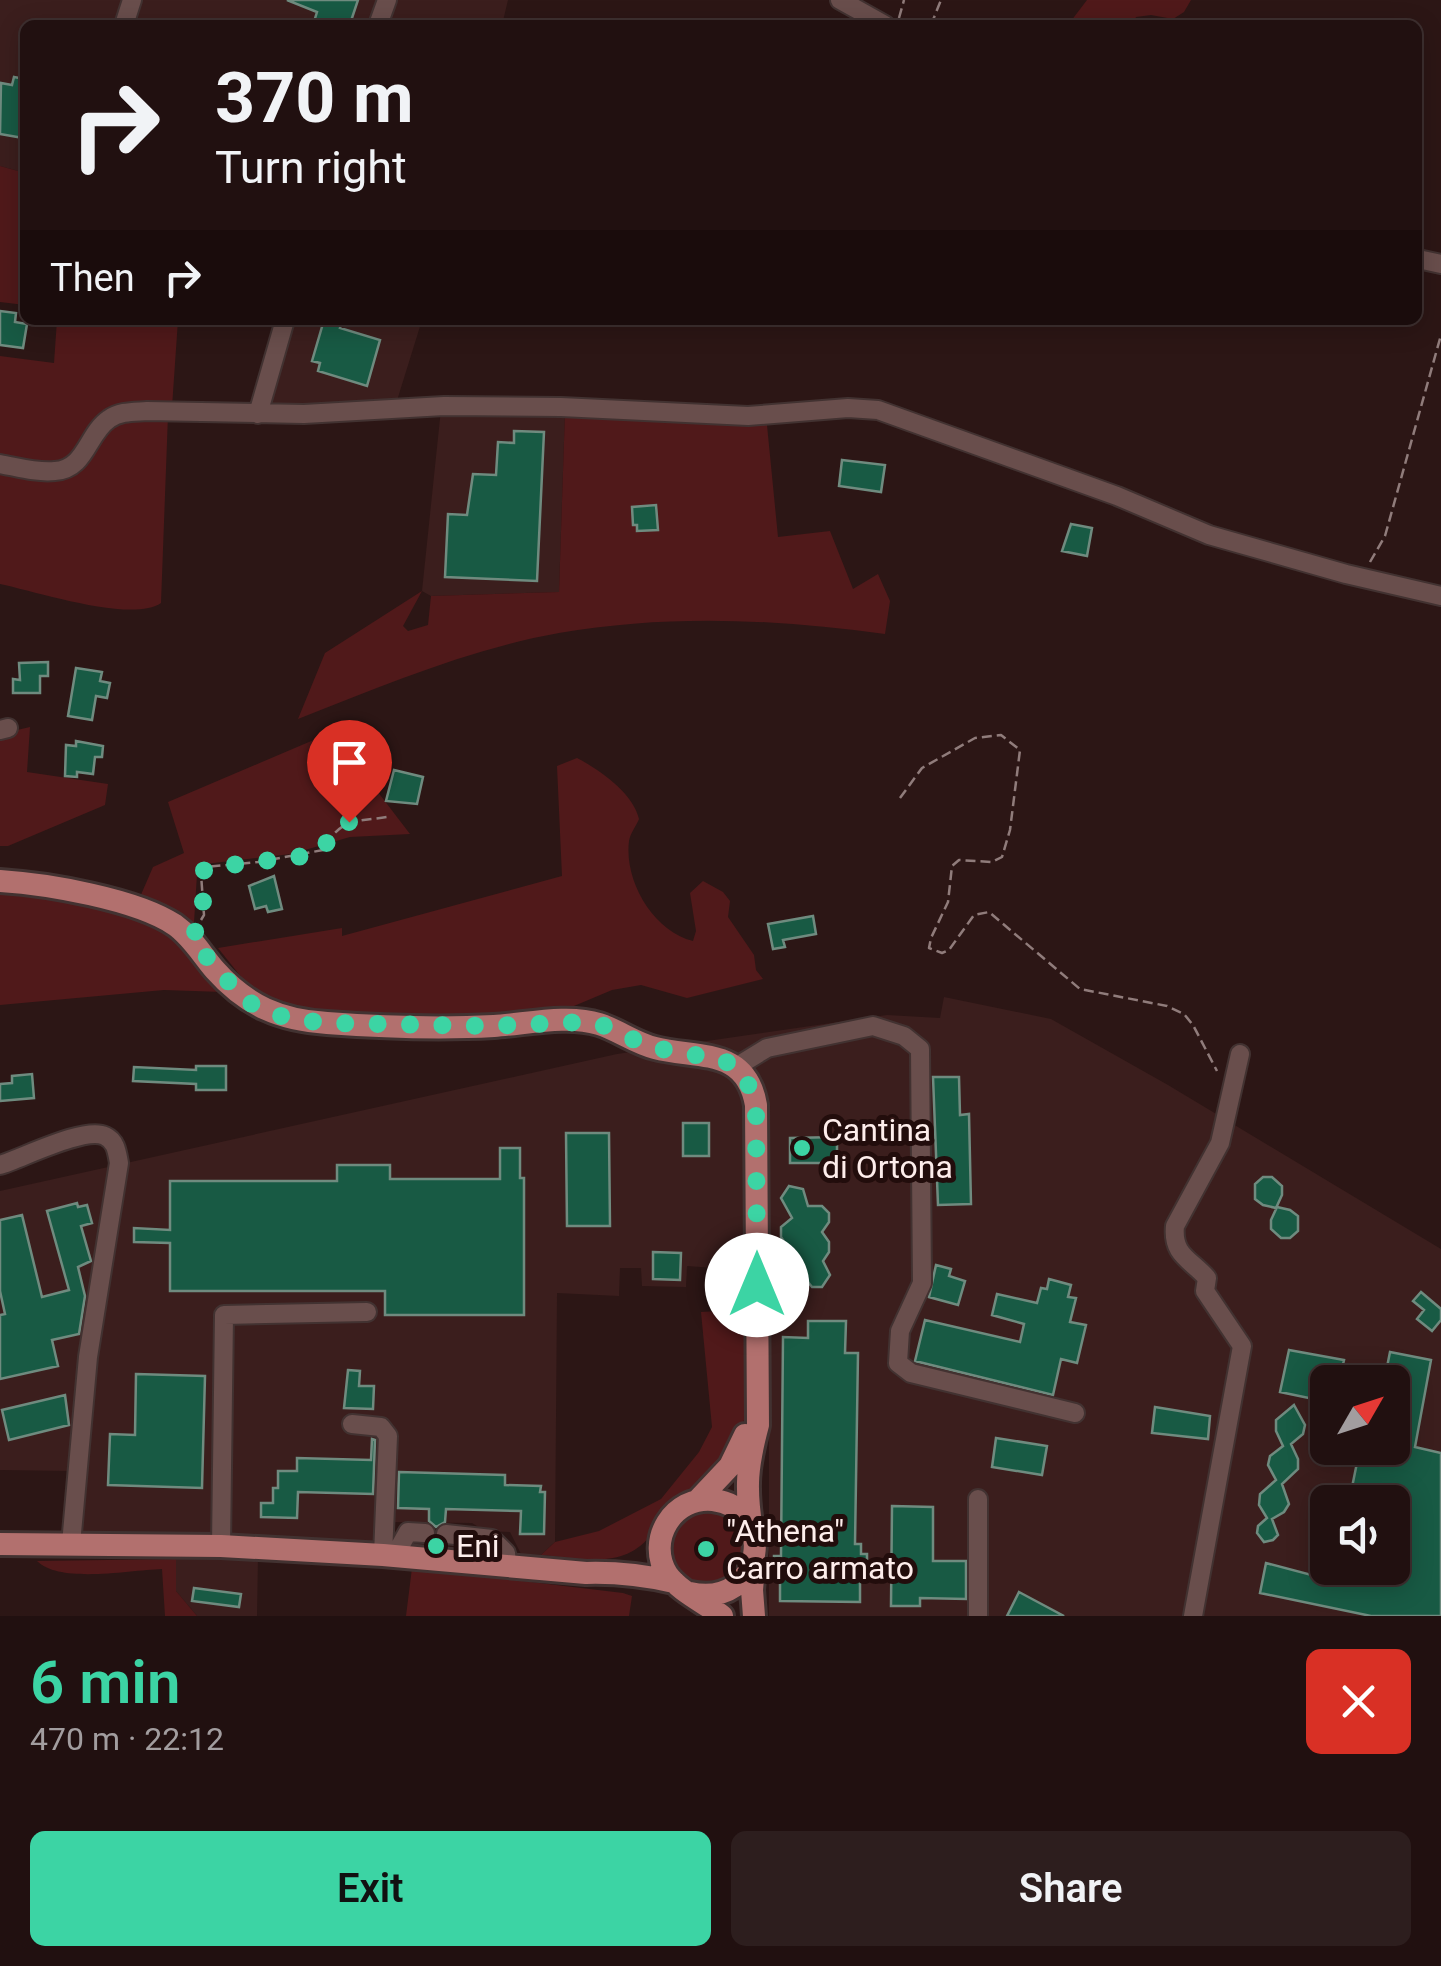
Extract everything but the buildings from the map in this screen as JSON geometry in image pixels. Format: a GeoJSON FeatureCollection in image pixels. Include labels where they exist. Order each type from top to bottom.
{"type":"FeatureCollection","features":[{"type":"Feature","properties":{"kind":"main road"},"geometry":{"type":"LineString","coordinates":[[0,880],[88,894],[173,924],[236,991],[258,1008],[279,1016],[327,1023],[600,1024],[650,1047],[712,1056],[736,1067],[751,1085],[756,1106],[758,1426],[746,1482],[753,1542],[752,1613]]}},
{"type":"Feature","properties":{"kind":"main road"},"geometry":{"type":"LineString","coordinates":[[698,1500],[739,1450],[757,1394]]}},
{"type":"Feature","properties":{"kind":"main road"},"geometry":{"type":"LineString","coordinates":[[615,1572],[642,1555],[670,1516],[683,1506],[698,1500],[730,1505],[743,1516],[753,1542],[748,1574],[732,1589],[701,1602]]}},
{"type":"Feature","properties":{"kind":"main road"},"geometry":{"type":"LineString","coordinates":[[662,1530],[660,1558],[701,1602]]}},
{"type":"Feature","properties":{"kind":"main road"},"geometry":{"type":"LineString","coordinates":[[0,1544],[221,1546],[642,1574],[701,1602]]}},
{"type":"Feature","properties":{"kind":"street"},"geometry":{"type":"LineString","coordinates":[[840,0],[876,20]]}},
{"type":"Feature","properties":{"kind":"street"},"geometry":{"type":"LineString","coordinates":[[258,414],[285,325]]}},
{"type":"Feature","properties":{"kind":"street"},"geometry":{"type":"LineString","coordinates":[[0,464],[56,472],[70,467],[82,457],[106,420],[123,412],[258,414],[444,406],[748,416],[848,408],[878,410],[1117,496],[1209,535],[1441,596]]}},
{"type":"Feature","properties":{"kind":"street"},"geometry":{"type":"LineString","coordinates":[[736,1067],[767,1048],[872,1026],[904,1036],[920,1050],[922,1283],[900,1331],[898,1363],[911,1373],[1075,1413]]}},
{"type":"Feature","properties":{"kind":"street"},"geometry":{"type":"LineString","coordinates":[[1193,1616],[1242,1346],[1205,1291],[1207,1278],[1179,1252],[1174,1242],[1175,1226],[1220,1143],[1240,1054]]}},
{"type":"Feature","properties":{"kind":"street"},"geometry":{"type":"LineString","coordinates":[[0,1165],[90,1132],[106,1136],[116,1145],[119,1162],[88,1357],[71,1544]]}},
{"type":"Feature","properties":{"kind":"street"},"geometry":{"type":"LineString","coordinates":[[221,1546],[224,1316],[367,1312]]}},
{"type":"Feature","properties":{"kind":"street"},"geometry":{"type":"LineString","coordinates":[[352,1424],[382,1426],[388,1436],[390,1556]]}},
{"type":"Feature","properties":{"kind":"street"},"geometry":{"type":"LineString","coordinates":[[978,1499],[978,1616]]}},
{"type":"Feature","properties":{"kind":"street"},"geometry":{"type":"LineString","coordinates":[[390,1556],[408,1532],[425,1533]]}},
{"type":"Feature","properties":{"kind":"street"},"geometry":{"type":"LineString","coordinates":[[446,1534],[492,1539],[506,1553],[507,1566]]}},
{"type":"Feature","properties":{"kind":"path"},"geometry":{"type":"LineString","coordinates":[[1358,577],[1375,556],[1384,536],[1441,335]]}},
{"type":"Feature","properties":{"kind":"path"},"geometry":{"type":"LineString","coordinates":[[900,798],[922,768],[974,738],[1001,735],[1013,743],[1020,750],[1010,830],[1002,857],[992,862],[959,860],[952,866],[948,902],[929,948],[942,953],[949,950],[974,914],[989,912],[1080,989],[1166,1006],[1184,1014],[1231,1094]]}},
{"type":"Feature","properties":{"kind":"path"},"geometry":{"type":"LineString","coordinates":[[191,939],[204,916],[201,874],[206,868],[304,856],[323,850],[333,830],[341,824],[387,817]]}},
{"type":"Feature","properties":{"kind":"shaded area"},"geometry":{"type":"Polygon","coordinates":[[[0,0],[508,0],[503,20],[20,20],[20,172],[0,166],[0,0]]]}},
{"type":"Feature","properties":{"kind":"shaded area"},"geometry":{"type":"Polygon","coordinates":[[[1087,0],[1191,0],[1184,12],[1173,19],[1151,15],[1134,20],[1072,20],[1087,0]]]}},
{"type":"Feature","properties":{"kind":"shaded area"},"geometry":{"type":"Polygon","coordinates":[[[0,166],[20,172],[20,304],[0,302],[0,166]]]}},
{"type":"Feature","properties":{"kind":"shaded area"},"geometry":{"type":"Polygon","coordinates":[[[57,325],[178,325],[172,407],[116,412],[68,465],[0,460],[0,356],[54,363],[57,325]]]}},
{"type":"Feature","properties":{"kind":"shaded area"},"geometry":{"type":"Polygon","coordinates":[[[278,325],[420,325],[395,407],[255,407],[278,325]]]}},
{"type":"Feature","properties":{"kind":"shaded area"},"geometry":{"type":"Polygon","coordinates":[[[441,409],[565,412],[559,592],[431,596],[422,591],[441,409]]]}},
{"type":"Feature","properties":{"kind":"shaded area"},"geometry":{"type":"Polygon","coordinates":[[[565,412],[766,415],[778,537],[830,531],[853,589],[878,574],[890,601],[885,634],[722,621],[600,627],[525,640],[459,659],[298,719],[325,653],[422,591],[403,626],[408,631],[428,625],[431,596],[559,592],[565,412]]]}},
{"type":"Feature","properties":{"kind":"shaded area"},"geometry":{"type":"Polygon","coordinates":[[[168,415],[161,603],[129,610],[107,608],[0,584],[0,472],[65,480],[117,421],[168,415]]]}},
{"type":"Feature","properties":{"kind":"shaded area"},"geometry":{"type":"Polygon","coordinates":[[[30,727],[27,772],[108,784],[105,805],[0,846],[0,734],[30,727]]]}},
{"type":"Feature","properties":{"kind":"shaded area"},"geometry":{"type":"Polygon","coordinates":[[[368,730],[381,743],[384,756],[357,773],[374,787],[410,834],[350,837],[291,854],[205,864],[197,874],[194,923],[160,903],[140,897],[153,867],[184,853],[168,802],[316,739],[328,749],[339,736],[368,730]]]}},
{"type":"Feature","properties":{"kind":"shaded area"},"geometry":{"type":"Polygon","coordinates":[[[577,758],[614,783],[636,809],[639,819],[629,841],[631,872],[654,916],[665,927],[693,941],[696,931],[690,893],[703,881],[723,892],[730,901],[728,917],[754,955],[756,970],[763,979],[687,998],[641,985],[612,990],[574,1006],[460,1018],[380,1020],[276,1008],[246,983],[218,948],[342,928],[342,936],[562,876],[557,766],[577,758]]]}},
{"type":"Feature","properties":{"kind":"shaded area"},"geometry":{"type":"Polygon","coordinates":[[[0,892],[91,906],[160,929],[182,943],[223,992],[164,990],[0,1005],[0,892]]]}},
{"type":"Feature","properties":{"kind":"shaded area"},"geometry":{"type":"Polygon","coordinates":[[[944,997],[1051,1019],[1441,1249],[1441,1616],[769,1616],[769,1272],[687,1266],[686,1287],[642,1286],[641,1268],[620,1268],[619,1296],[557,1293],[555,1542],[541,1555],[521,1554],[510,1532],[485,1531],[472,1523],[388,1522],[389,1547],[65,1532],[71,1471],[0,1470],[0,1191],[617,1054],[887,1015],[940,1018],[944,997]]]}},
{"type":"Feature","properties":{"kind":"shaded area"},"geometry":{"type":"Polygon","coordinates":[[[752,1309],[748,1404],[733,1447],[720,1466],[701,1484],[668,1504],[649,1537],[626,1554],[599,1560],[541,1555],[555,1542],[599,1531],[661,1499],[699,1452],[712,1427],[701,1312],[752,1309]]]}},
{"type":"Feature","properties":{"kind":"shaded area"},"geometry":{"type":"Polygon","coordinates":[[[707,1511],[733,1522],[744,1548],[733,1574],[707,1585],[681,1574],[670,1548],[681,1522],[707,1511]]]}},
{"type":"Feature","properties":{"kind":"shaded area"},"geometry":{"type":"Polygon","coordinates":[[[176,1553],[258,1557],[257,1616],[197,1616],[176,1591],[176,1553]]]}},
{"type":"Feature","properties":{"kind":"shaded area"},"geometry":{"type":"Polygon","coordinates":[[[176,1559],[176,1591],[197,1616],[165,1616],[162,1569],[78,1574],[48,1568],[37,1561],[176,1559]]]}},
{"type":"Feature","properties":{"kind":"shaded area"},"geometry":{"type":"Polygon","coordinates":[[[412,1568],[623,1593],[632,1596],[629,1616],[406,1616],[412,1568]]]}},
{"type":"Feature","properties":{"kind":"place","name":"Cantina di Ortona"},"geometry":{"type":"Point","coordinates":[802,1148]}},
{"type":"Feature","properties":{"kind":"place","name":"Eni"},"geometry":{"type":"Point","coordinates":[436,1546]}},
{"type":"Feature","properties":{"kind":"place","name":"\"Athena\" Carro armato"},"geometry":{"type":"Point","coordinates":[706,1549]}},
{"type":"Feature","properties":{"kind":"route"},"geometry":{"type":"LineString","coordinates":[[349,822],[333,830],[323,850],[304,856],[206,868],[201,874],[204,916],[191,939],[216,971],[251,1003],[290,1019],[489,1026],[583,1022],[600,1024],[650,1047],[724,1060],[745,1076],[756,1106],[757,1285]]}}]}
